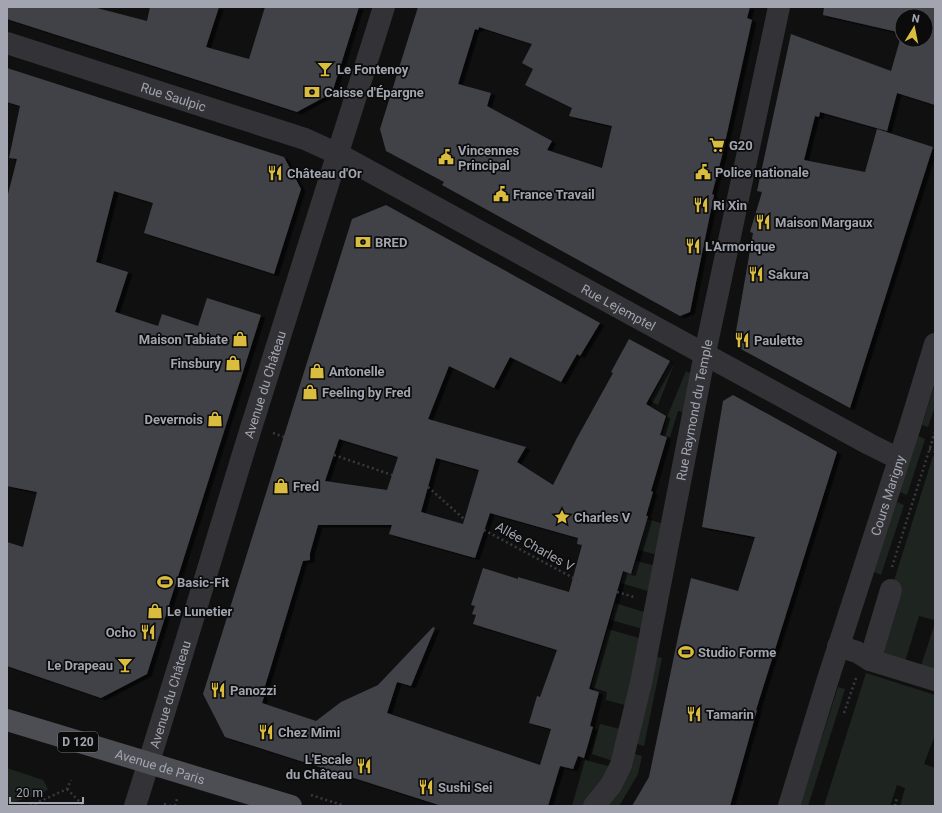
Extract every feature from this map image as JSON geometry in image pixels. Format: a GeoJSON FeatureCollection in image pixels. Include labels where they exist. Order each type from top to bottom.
{"type":"FeatureCollection","features":[{"type":"Feature","properties":{"kind":"main road","name":"Avenue de Paris"},"geometry":{"type":"LineString","coordinates":[[7,720],[108,752],[150,763],[290,806]]}},
{"type":"Feature","properties":{"kind":"street","name":"Avenue du Château"},"geometry":{"type":"LineString","coordinates":[[135,806],[150,763],[169,696],[250,433],[384,7]]}},
{"type":"Feature","properties":{"kind":"street","name":"Rue Raymond du Temple"},"geometry":{"type":"LineString","coordinates":[[594,806],[611,785],[621,765],[641,683],[705,353],[779,7]]}},
{"type":"Feature","properties":{"kind":"street","name":"Rue Saulpic"},"geometry":{"type":"LineString","coordinates":[[7,43],[305,139],[338,154]]}},
{"type":"Feature","properties":{"kind":"street","name":"Rue Lejemptel"},"geometry":{"type":"LineString","coordinates":[[338,154],[856,436],[900,458]]}},
{"type":"Feature","properties":{"kind":"street","name":"Cours Marigny"},"geometry":{"type":"LineString","coordinates":[[789,806],[838,646],[900,458],[935,344]]}},
{"type":"Feature","properties":{"kind":"street"},"geometry":{"type":"LineString","coordinates":[[870,660],[891,582]]}},
{"type":"Feature","properties":{"kind":"street"},"geometry":{"type":"LineString","coordinates":[[838,646],[858,652],[870,660],[935,680]]}},
{"type":"Feature","properties":{"kind":"path"},"geometry":{"type":"LineString","coordinates":[[891,582],[935,432]]}},
{"type":"Feature","properties":{"kind":"path"},"geometry":{"type":"LineString","coordinates":[[929,449],[935,451]]}},
{"type":"Feature","properties":{"kind":"path"},"geometry":{"type":"LineString","coordinates":[[334,455],[392,475]]}},
{"type":"Feature","properties":{"kind":"path"},"geometry":{"type":"LineString","coordinates":[[428,487],[464,519]]}},
{"type":"Feature","properties":{"kind":"path","name":"Allée Charles V"},"geometry":{"type":"LineString","coordinates":[[484,530],[577,580]]}},
{"type":"Feature","properties":{"kind":"path"},"geometry":{"type":"LineString","coordinates":[[309,774],[328,780]]}},
{"type":"Feature","properties":{"kind":"path"},"geometry":{"type":"LineString","coordinates":[[30,806],[67,789],[71,780]]}},
{"type":"Feature","properties":{"kind":"path"},"geometry":{"type":"LineString","coordinates":[[67,789],[84,806]]}},
{"type":"Feature","properties":{"kind":"path"},"geometry":{"type":"LineString","coordinates":[[895,806],[897,797]]}},
{"type":"Feature","properties":{"kind":"path"},"geometry":{"type":"LineString","coordinates":[[175,806],[177,799]]}},
{"type":"Feature","properties":{"kind":"path"},"geometry":{"type":"LineString","coordinates":[[164,804],[171,806]]}},
{"type":"Feature","properties":{"kind":"shaded area"},"geometry":{"type":"Polygon","coordinates":[[[670,362],[674,364],[658,405],[650,401],[670,362]]]}},
{"type":"Feature","properties":{"kind":"shaded area"},"geometry":{"type":"Polygon","coordinates":[[[686,371],[694,375],[687,413],[678,411],[670,437],[662,435],[667,417],[686,371]]]}},
{"type":"Feature","properties":{"kind":"shaded area"},"geometry":{"type":"Polygon","coordinates":[[[935,383],[935,406],[928,427],[922,425],[935,383]]]}},
{"type":"Feature","properties":{"kind":"shaded area"},"geometry":{"type":"Polygon","coordinates":[[[918,436],[925,439],[907,495],[900,492],[918,436]]]}},
{"type":"Feature","properties":{"kind":"shaded area"},"geometry":{"type":"Polygon","coordinates":[[[933,456],[935,457],[935,620],[919,616],[904,665],[878,651],[893,584],[933,456]]]}},
{"type":"Feature","properties":{"kind":"shaded area"},"geometry":{"type":"Polygon","coordinates":[[[897,502],[904,505],[881,575],[874,572],[897,502]]]}},
{"type":"Feature","properties":{"kind":"shaded area"},"geometry":{"type":"Polygon","coordinates":[[[647,519],[664,524],[658,555],[639,550],[647,519]]]}},
{"type":"Feature","properties":{"kind":"shaded area"},"geometry":{"type":"Polygon","coordinates":[[[636,561],[656,566],[651,592],[621,583],[624,572],[632,574],[636,561]]]}},
{"type":"Feature","properties":{"kind":"shaded area"},"geometry":{"type":"Polygon","coordinates":[[[615,603],[647,613],[643,629],[611,620],[615,603]]]}},
{"type":"Feature","properties":{"kind":"shaded area"},"geometry":{"type":"Polygon","coordinates":[[[935,623],[935,674],[920,669],[935,623]]]}},
{"type":"Feature","properties":{"kind":"shaded area"},"geometry":{"type":"Polygon","coordinates":[[[608,629],[642,639],[625,705],[606,700],[607,692],[591,687],[608,629]]]}},
{"type":"Feature","properties":{"kind":"shaded area"},"geometry":{"type":"Polygon","coordinates":[[[652,656],[662,658],[644,746],[634,743],[652,656]]]}},
{"type":"Feature","properties":{"kind":"shaded area"},"geometry":{"type":"Polygon","coordinates":[[[866,673],[935,695],[935,735],[924,764],[935,768],[935,806],[900,806],[905,788],[897,785],[890,806],[824,806],[866,673]]]}},
{"type":"Feature","properties":{"kind":"shaded area"},"geometry":{"type":"Polygon","coordinates":[[[838,687],[845,689],[808,806],[800,806],[838,687]]]}},
{"type":"Feature","properties":{"kind":"shaded area"},"geometry":{"type":"Polygon","coordinates":[[[600,724],[620,729],[613,761],[592,754],[600,724]]]}},
{"type":"Feature","properties":{"kind":"shaded area"},"geometry":{"type":"Polygon","coordinates":[[[632,753],[642,756],[638,774],[619,806],[606,806],[632,753]]]}},
{"type":"Feature","properties":{"kind":"shaded area"},"geometry":{"type":"Polygon","coordinates":[[[585,760],[612,767],[584,806],[572,806],[585,760]]]}},
{"type":"Feature","properties":{"kind":"shaded area"},"geometry":{"type":"Polygon","coordinates":[[[7,768],[43,780],[48,789],[43,793],[7,804],[7,768]]]}},
{"type":"Feature","properties":{"kind":"building"},"geometry":{"type":"Polygon","coordinates":[[[7,7],[93,7],[147,21],[150,7],[219,7],[206,47],[249,59],[265,7],[359,7],[332,93],[297,112],[7,19],[7,7]]]}},
{"type":"Feature","properties":{"kind":"building"},"geometry":{"type":"Polygon","coordinates":[[[418,7],[750,7],[747,18],[752,20],[722,156],[712,194],[714,195],[690,312],[680,316],[442,185],[444,182],[386,151],[380,129],[418,7]],[[479,27],[478,30],[475,29],[458,84],[491,93],[487,106],[552,141],[547,150],[602,168],[612,126],[569,116],[572,108],[525,85],[533,69],[522,63],[532,44],[479,27]]]}},
{"type":"Feature","properties":{"kind":"building"},"geometry":{"type":"Polygon","coordinates":[[[824,7],[935,7],[935,105],[897,93],[887,131],[820,112],[819,117],[815,116],[804,160],[865,172],[877,129],[933,147],[850,408],[739,348],[735,337],[753,233],[750,232],[762,192],[757,191],[791,34],[891,71],[898,48],[934,48],[934,8],[894,8],[894,31],[823,15],[824,7]]]}},
{"type":"Feature","properties":{"kind":"building"},"geometry":{"type":"Polygon","coordinates":[[[7,68],[284,157],[301,189],[274,274],[144,233],[153,203],[114,191],[96,262],[128,272],[115,312],[158,326],[162,314],[198,326],[207,298],[261,315],[147,674],[101,698],[7,666],[7,542],[23,547],[37,492],[7,486],[7,198],[17,159],[9,158],[20,106],[7,102],[7,68]]]}},
{"type":"Feature","properties":{"kind":"building"},"geometry":{"type":"Polygon","coordinates":[[[386,205],[600,323],[580,356],[577,354],[561,382],[510,357],[494,388],[449,366],[428,419],[526,447],[517,462],[553,485],[613,373],[611,372],[629,339],[670,361],[646,404],[666,416],[660,435],[667,437],[651,491],[653,492],[646,516],[648,516],[631,574],[623,571],[589,689],[599,692],[590,726],[593,727],[584,758],[578,756],[573,769],[560,766],[548,806],[442,806],[225,737],[203,694],[352,219],[386,205]],[[339,439],[325,481],[387,490],[398,457],[339,439]],[[436,458],[421,512],[463,524],[479,470],[436,458]],[[490,513],[475,558],[389,534],[392,525],[318,525],[310,553],[310,560],[303,561],[262,696],[264,697],[262,703],[316,721],[341,702],[378,685],[433,627],[435,628],[411,686],[397,682],[387,713],[540,765],[551,729],[529,723],[537,696],[540,697],[557,650],[473,624],[476,615],[472,614],[475,606],[471,605],[483,568],[569,592],[582,545],[577,544],[578,538],[490,513]]]}},
{"type":"Feature","properties":{"kind":"building"},"geometry":{"type":"Polygon","coordinates":[[[733,395],[837,452],[756,710],[730,806],[632,806],[649,777],[691,578],[738,591],[755,537],[702,527],[723,401],[733,395]]]}},
{"type":"Feature","properties":{"kind":"place","name":"Le Fontenoy"},"geometry":{"type":"Point","coordinates":[325,69]}},
{"type":"Feature","properties":{"kind":"place","name":"Caisse d'Épargne"},"geometry":{"type":"Point","coordinates":[312,92]}},
{"type":"Feature","properties":{"kind":"place","name":"G20"},"geometry":{"type":"Point","coordinates":[717,145]}},
{"type":"Feature","properties":{"kind":"place","name":"Vincennes Principal"},"geometry":{"type":"Point","coordinates":[446,157]}},
{"type":"Feature","properties":{"kind":"place","name":"Police nationale"},"geometry":{"type":"Point","coordinates":[703,172]}},
{"type":"Feature","properties":{"kind":"place","name":"Château d'Or"},"geometry":{"type":"Point","coordinates":[275,173]}},
{"type":"Feature","properties":{"kind":"place","name":"France Travail"},"geometry":{"type":"Point","coordinates":[501,194]}},
{"type":"Feature","properties":{"kind":"place","name":"Ri Xin"},"geometry":{"type":"Point","coordinates":[701,205]}},
{"type":"Feature","properties":{"kind":"place","name":"Maison Margaux"},"geometry":{"type":"Point","coordinates":[763,222]}},
{"type":"Feature","properties":{"kind":"place","name":"BRED"},"geometry":{"type":"Point","coordinates":[363,242]}},
{"type":"Feature","properties":{"kind":"place","name":"L'Armorique"},"geometry":{"type":"Point","coordinates":[693,246]}},
{"type":"Feature","properties":{"kind":"place","name":"Sakura"},"geometry":{"type":"Point","coordinates":[756,274]}},
{"type":"Feature","properties":{"kind":"place","name":"Maison Tabiate"},"geometry":{"type":"Point","coordinates":[240,339]}},
{"type":"Feature","properties":{"kind":"place","name":"Paulette"},"geometry":{"type":"Point","coordinates":[742,340]}},
{"type":"Feature","properties":{"kind":"place","name":"Finsbury"},"geometry":{"type":"Point","coordinates":[233,363]}},
{"type":"Feature","properties":{"kind":"place","name":"Antonelle"},"geometry":{"type":"Point","coordinates":[317,371]}},
{"type":"Feature","properties":{"kind":"place","name":"Feeling by Fred"},"geometry":{"type":"Point","coordinates":[310,392]}},
{"type":"Feature","properties":{"kind":"place","name":"Devernois"},"geometry":{"type":"Point","coordinates":[215,419]}},
{"type":"Feature","properties":{"kind":"place","name":"Fred"},"geometry":{"type":"Point","coordinates":[281,486]}},
{"type":"Feature","properties":{"kind":"place","name":"Charles V"},"geometry":{"type":"Point","coordinates":[562,517]}},
{"type":"Feature","properties":{"kind":"place","name":"Basic-Fit"},"geometry":{"type":"Point","coordinates":[165,582]}},
{"type":"Feature","properties":{"kind":"place","name":"Le Lunetier"},"geometry":{"type":"Point","coordinates":[155,611]}},
{"type":"Feature","properties":{"kind":"place","name":"Ocho"},"geometry":{"type":"Point","coordinates":[148,632]}},
{"type":"Feature","properties":{"kind":"place","name":"Studio Forme"},"geometry":{"type":"Point","coordinates":[686,652]}},
{"type":"Feature","properties":{"kind":"place","name":"Le Drapeau"},"geometry":{"type":"Point","coordinates":[125,665]}},
{"type":"Feature","properties":{"kind":"place","name":"Panozzi"},"geometry":{"type":"Point","coordinates":[218,690]}},
{"type":"Feature","properties":{"kind":"place","name":"Tamarin"},"geometry":{"type":"Point","coordinates":[694,714]}},
{"type":"Feature","properties":{"kind":"place","name":"Chez Mimi"},"geometry":{"type":"Point","coordinates":[266,732]}},
{"type":"Feature","properties":{"kind":"place","name":"L'Escale du Château"},"geometry":{"type":"Point","coordinates":[364,766]}},
{"type":"Feature","properties":{"kind":"place","name":"Sushi Sei"},"geometry":{"type":"Point","coordinates":[426,787]}}]}
